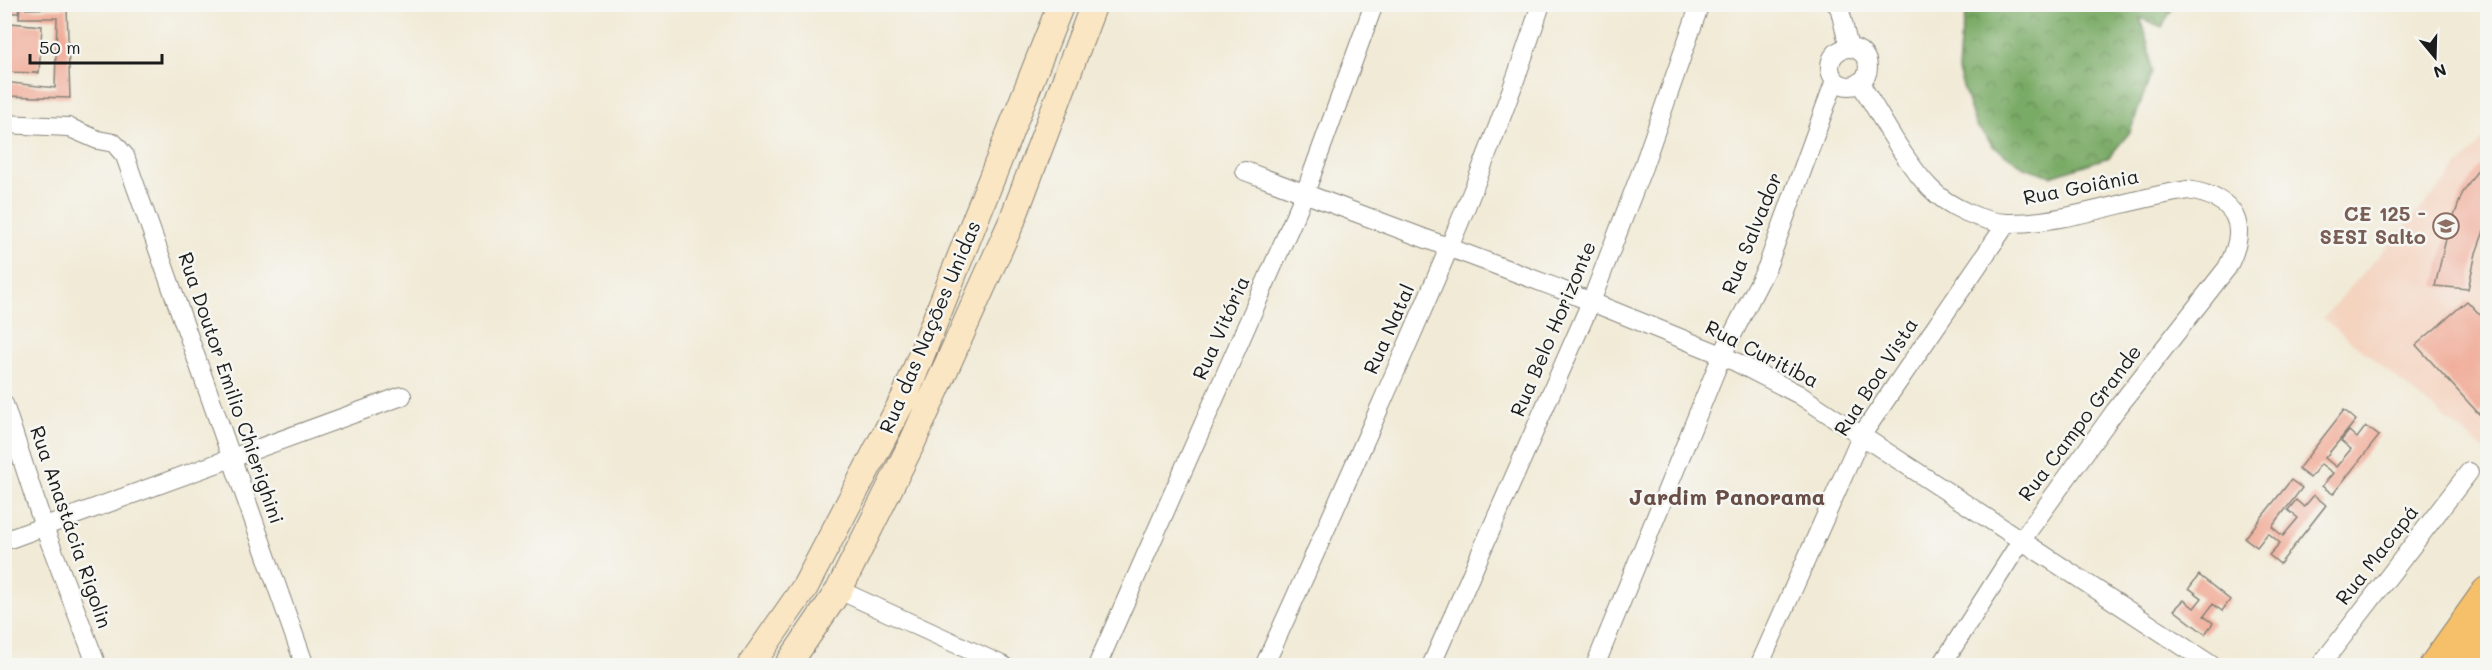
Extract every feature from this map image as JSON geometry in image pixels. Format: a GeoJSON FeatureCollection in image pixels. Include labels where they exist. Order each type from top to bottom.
{"type":"FeatureCollection","features":[{"type":"Feature","properties":{"kind":"highway"},"geometry":{"type":"LineString","coordinates":[[2436,666],[2487,593]]}},
{"type":"Feature","properties":{"kind":"highway"},"geometry":{"type":"LineString","coordinates":[[2463,666],[2487,634]]}},
{"type":"Feature","properties":{"kind":"main road","name":"Rua das Nações Unidas"},"geometry":{"type":"LineString","coordinates":[[750,666],[806,587],[905,396],[1061,4]]}},
{"type":"Feature","properties":{"kind":"main road","name":"Rua das Nações Unidas"},"geometry":{"type":"LineString","coordinates":[[787,666],[839,590],[912,443],[1012,221],[1094,4]]}},
{"type":"Feature","properties":{"kind":"main road"},"geometry":{"type":"LineString","coordinates":[[905,396],[889,442],[888,452],[892,456],[898,455],[912,443]]}},
{"type":"Feature","properties":{"kind":"street","name":"Rua Vitória"},"geometry":{"type":"LineString","coordinates":[[1097,666],[1305,193],[1374,4]]}},
{"type":"Feature","properties":{"kind":"street","name":"Rua Natal"},"geometry":{"type":"LineString","coordinates":[[1264,666],[1313,561],[1450,247],[1527,47],[1541,4]]}},
{"type":"Feature","properties":{"kind":"street","name":"Rua Belo Horizonte"},"geometry":{"type":"LineString","coordinates":[[1431,666],[1591,302],[1643,167],[1700,4]]}},
{"type":"Feature","properties":{"kind":"street"},"geometry":{"type":"LineString","coordinates":[[1836,4],[1839,6],[1849,48]]}},
{"type":"Feature","properties":{"kind":"street"},"geometry":{"type":"LineString","coordinates":[[1849,48],[1863,53],[1868,62],[1867,72],[1854,85],[1844,85],[1835,80],[1830,71],[1830,61],[1836,53],[1849,48]]}},
{"type":"Feature","properties":{"kind":"street","name":"Rua Salvador"},"geometry":{"type":"LineString","coordinates":[[1595,666],[1722,355],[1767,267],[1835,80]]}},
{"type":"Feature","properties":{"kind":"street","name":"Rua Goiânia"},"geometry":{"type":"LineString","coordinates":[[1859,82],[1910,163],[1932,190],[1971,215],[2007,223],[2067,215],[2188,190],[2207,193],[2228,207]]}},
{"type":"Feature","properties":{"kind":"street","name":"Rua Doutor Emilio Chierighini"},"geometry":{"type":"LineString","coordinates":[[4,124],[68,127],[98,140],[114,143],[125,156],[305,666]]}},
{"type":"Feature","properties":{"kind":"street","name":"Rua Curitiba"},"geometry":{"type":"LineString","coordinates":[[1245,171],[1450,247],[1722,355],[1798,394],[2213,666]]}},
{"type":"Feature","properties":{"kind":"street","name":"Rua Campo Grande"},"geometry":{"type":"LineString","coordinates":[[1941,666],[2020,541],[2115,411],[2227,268],[2238,249],[2240,230],[2228,207]]}},
{"type":"Feature","properties":{"kind":"street","name":"Rua Boa Vista"},"geometry":{"type":"LineString","coordinates":[[1759,666],[1861,436],[2007,223]]}},
{"type":"Feature","properties":{"kind":"street"},"geometry":{"type":"LineString","coordinates":[[4,540],[402,396]]}},
{"type":"Feature","properties":{"kind":"street","name":"Rua Anastácia Rigolin"},"geometry":{"type":"LineString","coordinates":[[4,404],[44,527],[97,666]]}},
{"type":"Feature","properties":{"kind":"street","name":"Rua Macapá"},"geometry":{"type":"LineString","coordinates":[[2320,666],[2469,472]]}},
{"type":"Feature","properties":{"kind":"street"},"geometry":{"type":"LineString","coordinates":[[839,590],[1004,666]]}},
{"type":"Feature","properties":{"kind":"shaded area","name":"CE 125 - SESI Salto"},"geometry":{"type":"Polygon","coordinates":[[[2487,135],[2487,452],[2323,318],[2487,135]]]}},
{"type":"Feature","properties":{"kind":"green space"},"geometry":{"type":"Polygon","coordinates":[[[1973,5],[2174,5],[2162,27],[2140,18],[2148,44],[2152,72],[2130,132],[2109,157],[2051,176],[2024,167],[1994,147],[1975,124],[1958,71],[1960,41],[1967,10],[1973,5]]]}},
{"type":"Feature","properties":{"kind":"building"},"geometry":{"type":"Polygon","coordinates":[[[4,4],[19,4],[18,13],[4,13],[4,4]]]}},
{"type":"Feature","properties":{"kind":"building"},"geometry":{"type":"Polygon","coordinates":[[[20,4],[26,4],[26,9],[67,8],[70,98],[4,96],[4,82],[55,88],[57,18],[19,18],[20,4]]]}},
{"type":"Feature","properties":{"kind":"building"},"geometry":{"type":"Polygon","coordinates":[[[11,17],[11,23],[42,26],[39,73],[4,72],[4,18],[11,17]]]}},
{"type":"Feature","properties":{"kind":"building"},"geometry":{"type":"Polygon","coordinates":[[[2488,154],[2488,220],[2476,253],[2468,289],[2435,286],[2446,239],[2462,194],[2488,154]]]}},
{"type":"Feature","properties":{"kind":"building"},"geometry":{"type":"Polygon","coordinates":[[[2467,301],[2488,323],[2488,407],[2479,414],[2416,345],[2467,301]]]}},
{"type":"Feature","properties":{"kind":"building"},"geometry":{"type":"Polygon","coordinates":[[[2344,410],[2356,420],[2325,458],[2336,467],[2351,449],[2341,441],[2349,431],[2357,438],[2366,426],[2379,436],[2333,494],[2322,486],[2333,473],[2321,464],[2310,478],[2298,469],[2344,410]]]}},
{"type":"Feature","properties":{"kind":"building"},"geometry":{"type":"Polygon","coordinates":[[[2291,480],[2302,488],[2272,527],[2283,536],[2298,518],[2288,510],[2296,500],[2304,507],[2314,495],[2326,505],[2280,564],[2269,555],[2280,543],[2268,533],[2257,547],[2245,538],[2291,480]]]}},
{"type":"Feature","properties":{"kind":"building"},"geometry":{"type":"Polygon","coordinates":[[[2199,575],[2230,600],[2222,611],[2213,604],[2204,616],[2213,623],[2205,634],[2174,610],[2184,600],[2194,608],[2202,598],[2189,588],[2199,575]]]}},
{"type":"Feature","properties":{"kind":"place","name":"CE 125 - SESI Salto"},"geometry":{"type":"Point","coordinates":[2446,226]}},
{"type":"Feature","properties":{"kind":"district","name":"Jardim Panorama"},"geometry":{"type":"Point","coordinates":[1727,497]}}]}
